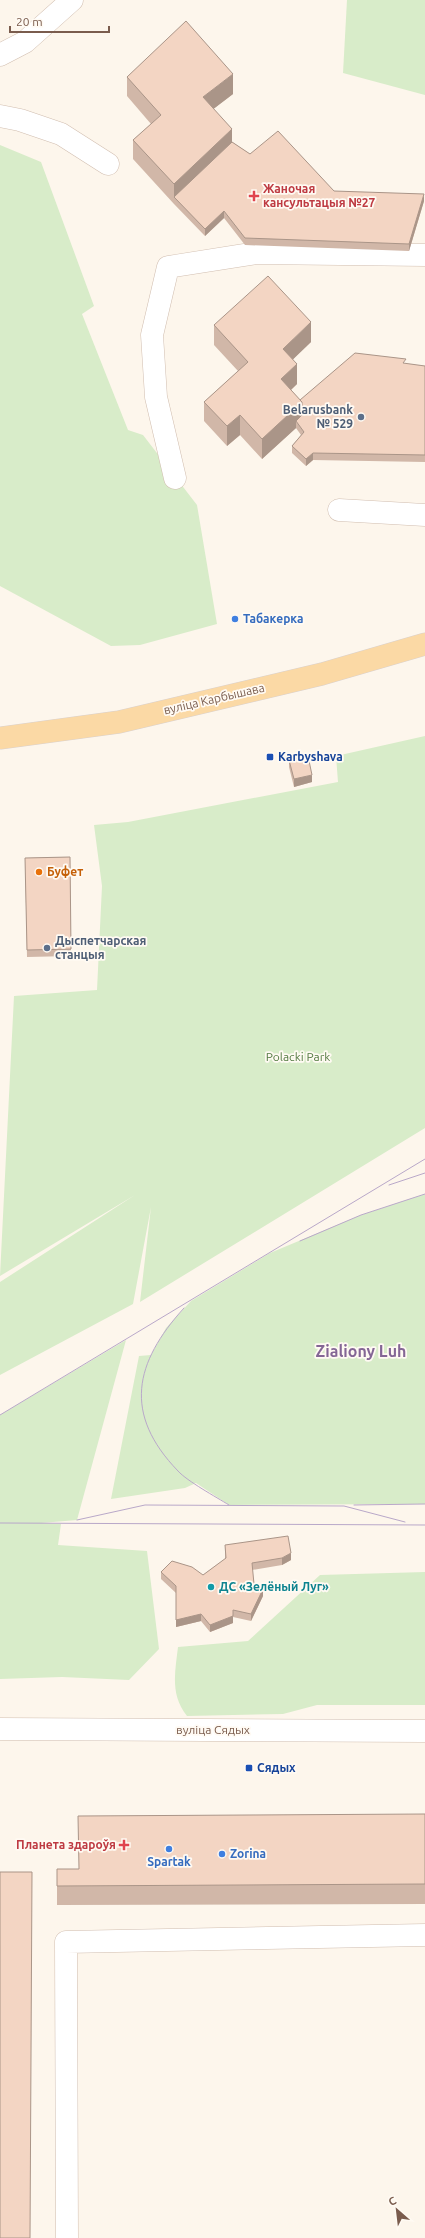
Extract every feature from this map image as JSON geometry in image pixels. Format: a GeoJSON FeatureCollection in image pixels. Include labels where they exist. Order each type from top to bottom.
{"type":"FeatureCollection","features":[{"type":"Feature","properties":{"kind":"main road","name":"вуліца Карбышава"},"geometry":{"type":"LineString","coordinates":[[0,738],[119,722],[322,674],[425,644]]}},
{"type":"Feature","properties":{"kind":"street"},"geometry":{"type":"LineString","coordinates":[[0,55],[25,42],[72,0]]}},
{"type":"Feature","properties":{"kind":"street"},"geometry":{"type":"LineString","coordinates":[[0,116],[20,120],[61,134],[108,164]]}},
{"type":"Feature","properties":{"kind":"street"},"geometry":{"type":"LineString","coordinates":[[175,478],[156,397],[152,335],[168,267],[256,253],[425,255]]}},
{"type":"Feature","properties":{"kind":"street"},"geometry":{"type":"LineString","coordinates":[[339,510],[425,515]]}},
{"type":"Feature","properties":{"kind":"street","name":"вуліца Сядых"},"geometry":{"type":"LineString","coordinates":[[0,1729],[425,1731]]}},
{"type":"Feature","properties":{"kind":"street"},"geometry":{"type":"LineString","coordinates":[[66,2238],[66,1942],[425,1934]]}},
{"type":"Feature","properties":{"kind":"green space"},"geometry":{"type":"Polygon","coordinates":[[[347,0],[425,0],[425,95],[343,73],[347,0]]]}},
{"type":"Feature","properties":{"kind":"green space"},"geometry":{"type":"Polygon","coordinates":[[[0,145],[41,162],[94,306],[82,314],[128,430],[143,435],[197,505],[217,624],[140,645],[111,646],[0,586],[0,145]]]}},
{"type":"Feature","properties":{"kind":"green space","name":"Polacki Park"},"geometry":{"type":"Polygon","coordinates":[[[425,736],[425,1128],[140,1302],[151,1207],[133,1304],[0,1375],[0,1282],[135,1195],[0,1276],[14,996],[97,990],[102,886],[94,825],[128,822],[338,782],[336,756],[425,736]]]}},
{"type":"Feature","properties":{"kind":"green space"},"geometry":{"type":"Polygon","coordinates":[[[425,1194],[425,1504],[229,1505],[196,1483],[185,1488],[111,1499],[139,1356],[151,1355],[166,1328],[191,1301],[270,1253],[361,1215],[425,1194]]]}},
{"type":"Feature","properties":{"kind":"green space"},"geometry":{"type":"Polygon","coordinates":[[[126,1340],[77,1520],[41,1523],[61,1524],[58,1545],[147,1551],[159,1649],[129,1680],[62,1677],[0,1679],[0,1415],[126,1340]]]}},
{"type":"Feature","properties":{"kind":"green space"},"geometry":{"type":"Polygon","coordinates":[[[425,1572],[425,1705],[317,1705],[283,1714],[187,1716],[182,1708],[178,1700],[175,1683],[178,1647],[248,1641],[320,1575],[425,1572]]]}},
{"type":"Feature","properties":{"kind":"building"},"geometry":{"type":"Polygon","coordinates":[[[186,21],[233,74],[203,97],[232,129],[174,184],[133,140],[161,115],[127,77],[186,21]]]}},
{"type":"Feature","properties":{"kind":"building","name":"Жаночая кансультацыя №27"},"geometry":{"type":"Polygon","coordinates":[[[278,131],[334,191],[424,194],[409,244],[245,238],[224,211],[205,229],[174,197],[232,142],[250,154],[278,131]]]}},
{"type":"Feature","properties":{"kind":"building"},"geometry":{"type":"Polygon","coordinates":[[[268,276],[311,322],[283,349],[297,364],[281,379],[302,402],[262,439],[240,415],[227,426],[204,402],[248,362],[214,325],[268,276]]]}},
{"type":"Feature","properties":{"kind":"building","name":"Belarusbank № 529"},"geometry":{"type":"Polygon","coordinates":[[[355,353],[406,359],[403,363],[425,366],[425,455],[313,453],[306,459],[292,446],[304,432],[296,421],[302,415],[302,402],[300,400],[355,353]]]}},
{"type":"Feature","properties":{"kind":"building"},"geometry":{"type":"Polygon","coordinates":[[[308,756],[312,775],[294,779],[289,760],[308,756]]]}},
{"type":"Feature","properties":{"kind":"building"},"geometry":{"type":"Polygon","coordinates":[[[70,857],[71,949],[27,950],[25,858],[70,857]]]}},
{"type":"Feature","properties":{"kind":"building","name":"ДС «Зелёный Луг»"},"geometry":{"type":"Polygon","coordinates":[[[288,1536],[291,1553],[282,1558],[252,1563],[254,1584],[263,1589],[251,1614],[233,1610],[233,1616],[210,1625],[201,1614],[176,1620],[176,1586],[161,1572],[172,1561],[192,1567],[203,1575],[226,1558],[225,1545],[288,1536]]]}},
{"type":"Feature","properties":{"kind":"building"},"geometry":{"type":"Polygon","coordinates":[[[425,1814],[425,1884],[57,1886],[57,1869],[79,1869],[78,1816],[425,1814]]]}},
{"type":"Feature","properties":{"kind":"building"},"geometry":{"type":"Polygon","coordinates":[[[0,1872],[32,1872],[30,2238],[0,2238],[0,1872]]]}},
{"type":"Feature","properties":{"kind":"tram line"},"geometry":{"type":"LineString","coordinates":[[0,1415],[425,1159]]}},
{"type":"Feature","properties":{"kind":"tram line"},"geometry":{"type":"LineString","coordinates":[[389,1185],[425,1173]]}},
{"type":"Feature","properties":{"kind":"tram line"},"geometry":{"type":"LineString","coordinates":[[300,1241],[361,1215],[425,1194]]}},
{"type":"Feature","properties":{"kind":"tram line"},"geometry":{"type":"LineString","coordinates":[[184,1308],[167,1328],[154,1349],[146,1369],[142,1389],[143,1409],[149,1429],[160,1450],[178,1471],[195,1484],[229,1505]]}},
{"type":"Feature","properties":{"kind":"tram line"},"geometry":{"type":"LineString","coordinates":[[354,1505],[425,1504]]}},
{"type":"Feature","properties":{"kind":"tram line"},"geometry":{"type":"LineString","coordinates":[[77,1520],[145,1505],[344,1506],[405,1522]]}},
{"type":"Feature","properties":{"kind":"tram line"},"geometry":{"type":"LineString","coordinates":[[0,1523],[425,1525]]}},
{"type":"Feature","properties":{"kind":"place","name":"Жаночая кансультацыя №27"},"geometry":{"type":"Point","coordinates":[254,196]}},
{"type":"Feature","properties":{"kind":"place","name":"Belarusbank № 529"},"geometry":{"type":"Point","coordinates":[361,417]}},
{"type":"Feature","properties":{"kind":"place","name":"Табакерка"},"geometry":{"type":"Point","coordinates":[235,619]}},
{"type":"Feature","properties":{"kind":"place","name":"Karbyshava"},"geometry":{"type":"Point","coordinates":[270,757]}},
{"type":"Feature","properties":{"kind":"place","name":"Буфет"},"geometry":{"type":"Point","coordinates":[39,872]}},
{"type":"Feature","properties":{"kind":"place","name":"Дыспетчарская станцыя"},"geometry":{"type":"Point","coordinates":[47,948]}},
{"type":"Feature","properties":{"kind":"place","name":"ДС «Зелёный Луг»"},"geometry":{"type":"Point","coordinates":[211,1587]}},
{"type":"Feature","properties":{"kind":"place","name":"Сядых"},"geometry":{"type":"Point","coordinates":[249,1768]}},
{"type":"Feature","properties":{"kind":"place","name":"Планета здароўя"},"geometry":{"type":"Point","coordinates":[124,1845]}},
{"type":"Feature","properties":{"kind":"place","name":"Spartak"},"geometry":{"type":"Point","coordinates":[169,1849]}},
{"type":"Feature","properties":{"kind":"place","name":"Zorina"},"geometry":{"type":"Point","coordinates":[222,1854]}},
{"type":"Feature","properties":{"kind":"district","name":"Zialiony Luh"},"geometry":{"type":"Point","coordinates":[361,1351]}}]}
